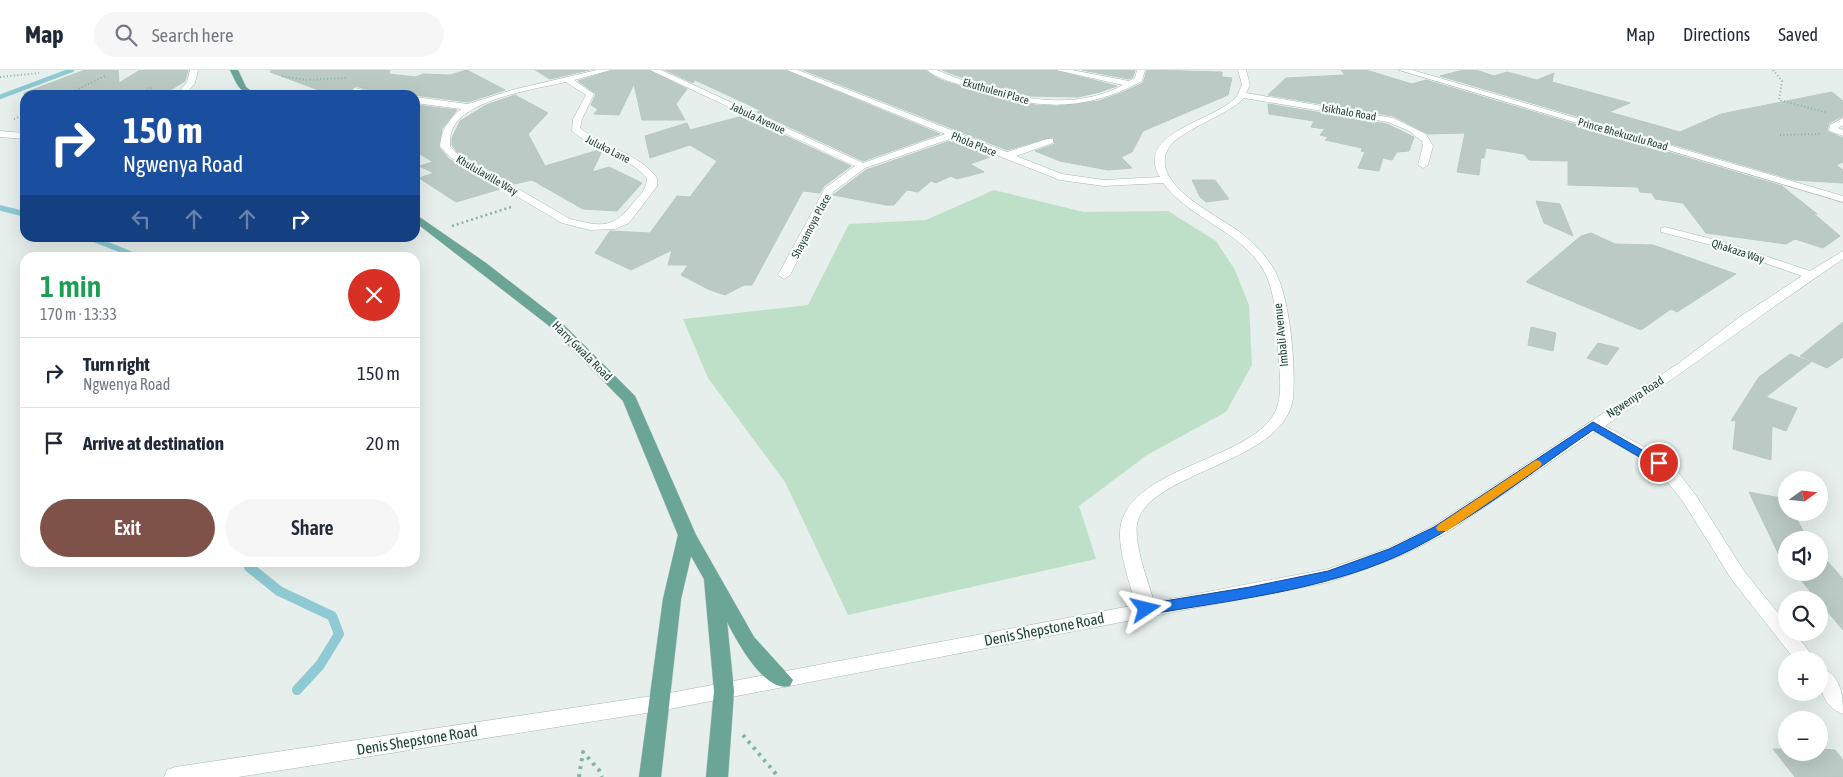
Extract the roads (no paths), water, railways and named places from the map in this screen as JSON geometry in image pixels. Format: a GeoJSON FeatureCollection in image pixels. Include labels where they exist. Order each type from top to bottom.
{"type":"FeatureCollection","features":[{"type":"Feature","properties":{"kind":"main road"},"geometry":{"type":"LineString","coordinates":[[234,70],[246,90]]}},
{"type":"Feature","properties":{"kind":"main road","name":"Harry Gwala Road"},"geometry":{"type":"LineString","coordinates":[[420,221],[553,322],[630,399],[688,534],[713,579],[724,691],[717,777]]}},
{"type":"Feature","properties":{"kind":"main road"},"geometry":{"type":"LineString","coordinates":[[650,777],[672,599],[688,534]]}},
{"type":"Feature","properties":{"kind":"main road"},"geometry":{"type":"LineString","coordinates":[[713,579],[747,642],[759,658],[783,680]]}},
{"type":"Feature","properties":{"kind":"street"},"geometry":{"type":"LineString","coordinates":[[185,90],[191,83],[194,70]]}},
{"type":"Feature","properties":{"kind":"street","name":"Khululaville Way"},"geometry":{"type":"LineString","coordinates":[[607,70],[515,92],[468,107],[451,123],[446,132],[446,146],[453,155],[491,179],[535,201],[566,221],[606,228],[625,221]]}},
{"type":"Feature","properties":{"kind":"street","name":"Jabula Avenue"},"geometry":{"type":"LineString","coordinates":[[654,70],[862,166]]}},
{"type":"Feature","properties":{"kind":"street","name":"Phola Place"},"geometry":{"type":"LineString","coordinates":[[791,70],[1060,177],[1104,183],[1165,180]]}},
{"type":"Feature","properties":{"kind":"street","name":"Ekuthuleni Place"},"geometry":{"type":"LineString","coordinates":[[931,70],[989,92],[1038,102],[1076,103],[1099,99],[1118,92],[1139,79],[1141,70]]}},
{"type":"Feature","properties":{"kind":"street"},"geometry":{"type":"LineString","coordinates":[[1060,70],[1131,84]]}},
{"type":"Feature","properties":{"kind":"street"},"geometry":{"type":"LineString","coordinates":[[1165,180],[1158,160],[1166,145],[1185,129],[1224,111],[1242,95],[1245,83],[1242,70]]}},
{"type":"Feature","properties":{"kind":"street","name":"Prince Bhekuzulu Road"},"geometry":{"type":"LineString","coordinates":[[1403,70],[1843,199]]}},
{"type":"Feature","properties":{"kind":"street","name":"Juluka Lane"},"geometry":{"type":"LineString","coordinates":[[568,80],[590,94],[590,99],[577,115],[576,129],[583,137],[639,165],[652,178],[652,186],[625,221]]}},
{"type":"Feature","properties":{"kind":"street","name":"Isikhalo Road"},"geometry":{"type":"LineString","coordinates":[[1242,95],[1372,115],[1406,126],[1426,140],[1428,145],[1423,165]]}},
{"type":"Feature","properties":{"kind":"street"},"geometry":{"type":"LineString","coordinates":[[420,101],[468,107]]}},
{"type":"Feature","properties":{"kind":"street"},"geometry":{"type":"LineString","coordinates":[[1843,121],[1832,127],[1832,129],[1843,133]]}},
{"type":"Feature","properties":{"kind":"street"},"geometry":{"type":"LineString","coordinates":[[0,134],[20,136]]}},
{"type":"Feature","properties":{"kind":"street","name":"Shayamoya Place"},"geometry":{"type":"LineString","coordinates":[[784,275],[829,190],[862,166],[952,135]]}},
{"type":"Feature","properties":{"kind":"street"},"geometry":{"type":"LineString","coordinates":[[1006,156],[1050,141]]}},
{"type":"Feature","properties":{"kind":"street","name":"Imbali Avenue"},"geometry":{"type":"LineString","coordinates":[[1146,609],[1135,566],[1129,524],[1134,509],[1151,493],[1261,436],[1279,419],[1284,408],[1286,390],[1284,344],[1277,293],[1269,270],[1235,234],[1210,218],[1165,180]]}},
{"type":"Feature","properties":{"kind":"street","name":"Qhakaza Way"},"geometry":{"type":"LineString","coordinates":[[1665,230],[1723,245],[1811,275]]}},
{"type":"Feature","properties":{"kind":"street","name":"Ngwenya Road"},"geometry":{"type":"LineString","coordinates":[[1798,651],[1766,612],[1718,547],[1686,493],[1673,476],[1638,449],[1593,425],[1684,366],[1746,319],[1843,254]]}},
{"type":"Feature","properties":{"kind":"street","name":"Denis Shepstone Road"},"geometry":{"type":"LineString","coordinates":[[175,777],[660,703],[1146,609],[1250,592],[1330,575],[1394,552],[1439,530],[1593,425]]}},
{"type":"Feature","properties":{"kind":"street"},"geometry":{"type":"LineString","coordinates":[[1828,686],[1843,705]]}},
{"type":"Feature","properties":{"kind":"waterway"},"geometry":{"type":"LineString","coordinates":[[0,97],[72,70]]}},
{"type":"Feature","properties":{"kind":"waterway"},"geometry":{"type":"LineString","coordinates":[[0,208],[20,213]]}},
{"type":"Feature","properties":{"kind":"waterway"},"geometry":{"type":"LineString","coordinates":[[101,242],[126,252]]}},
{"type":"Feature","properties":{"kind":"waterway"},"geometry":{"type":"LineString","coordinates":[[249,567],[279,591],[332,616],[339,634],[320,665],[297,690]]}}]}
